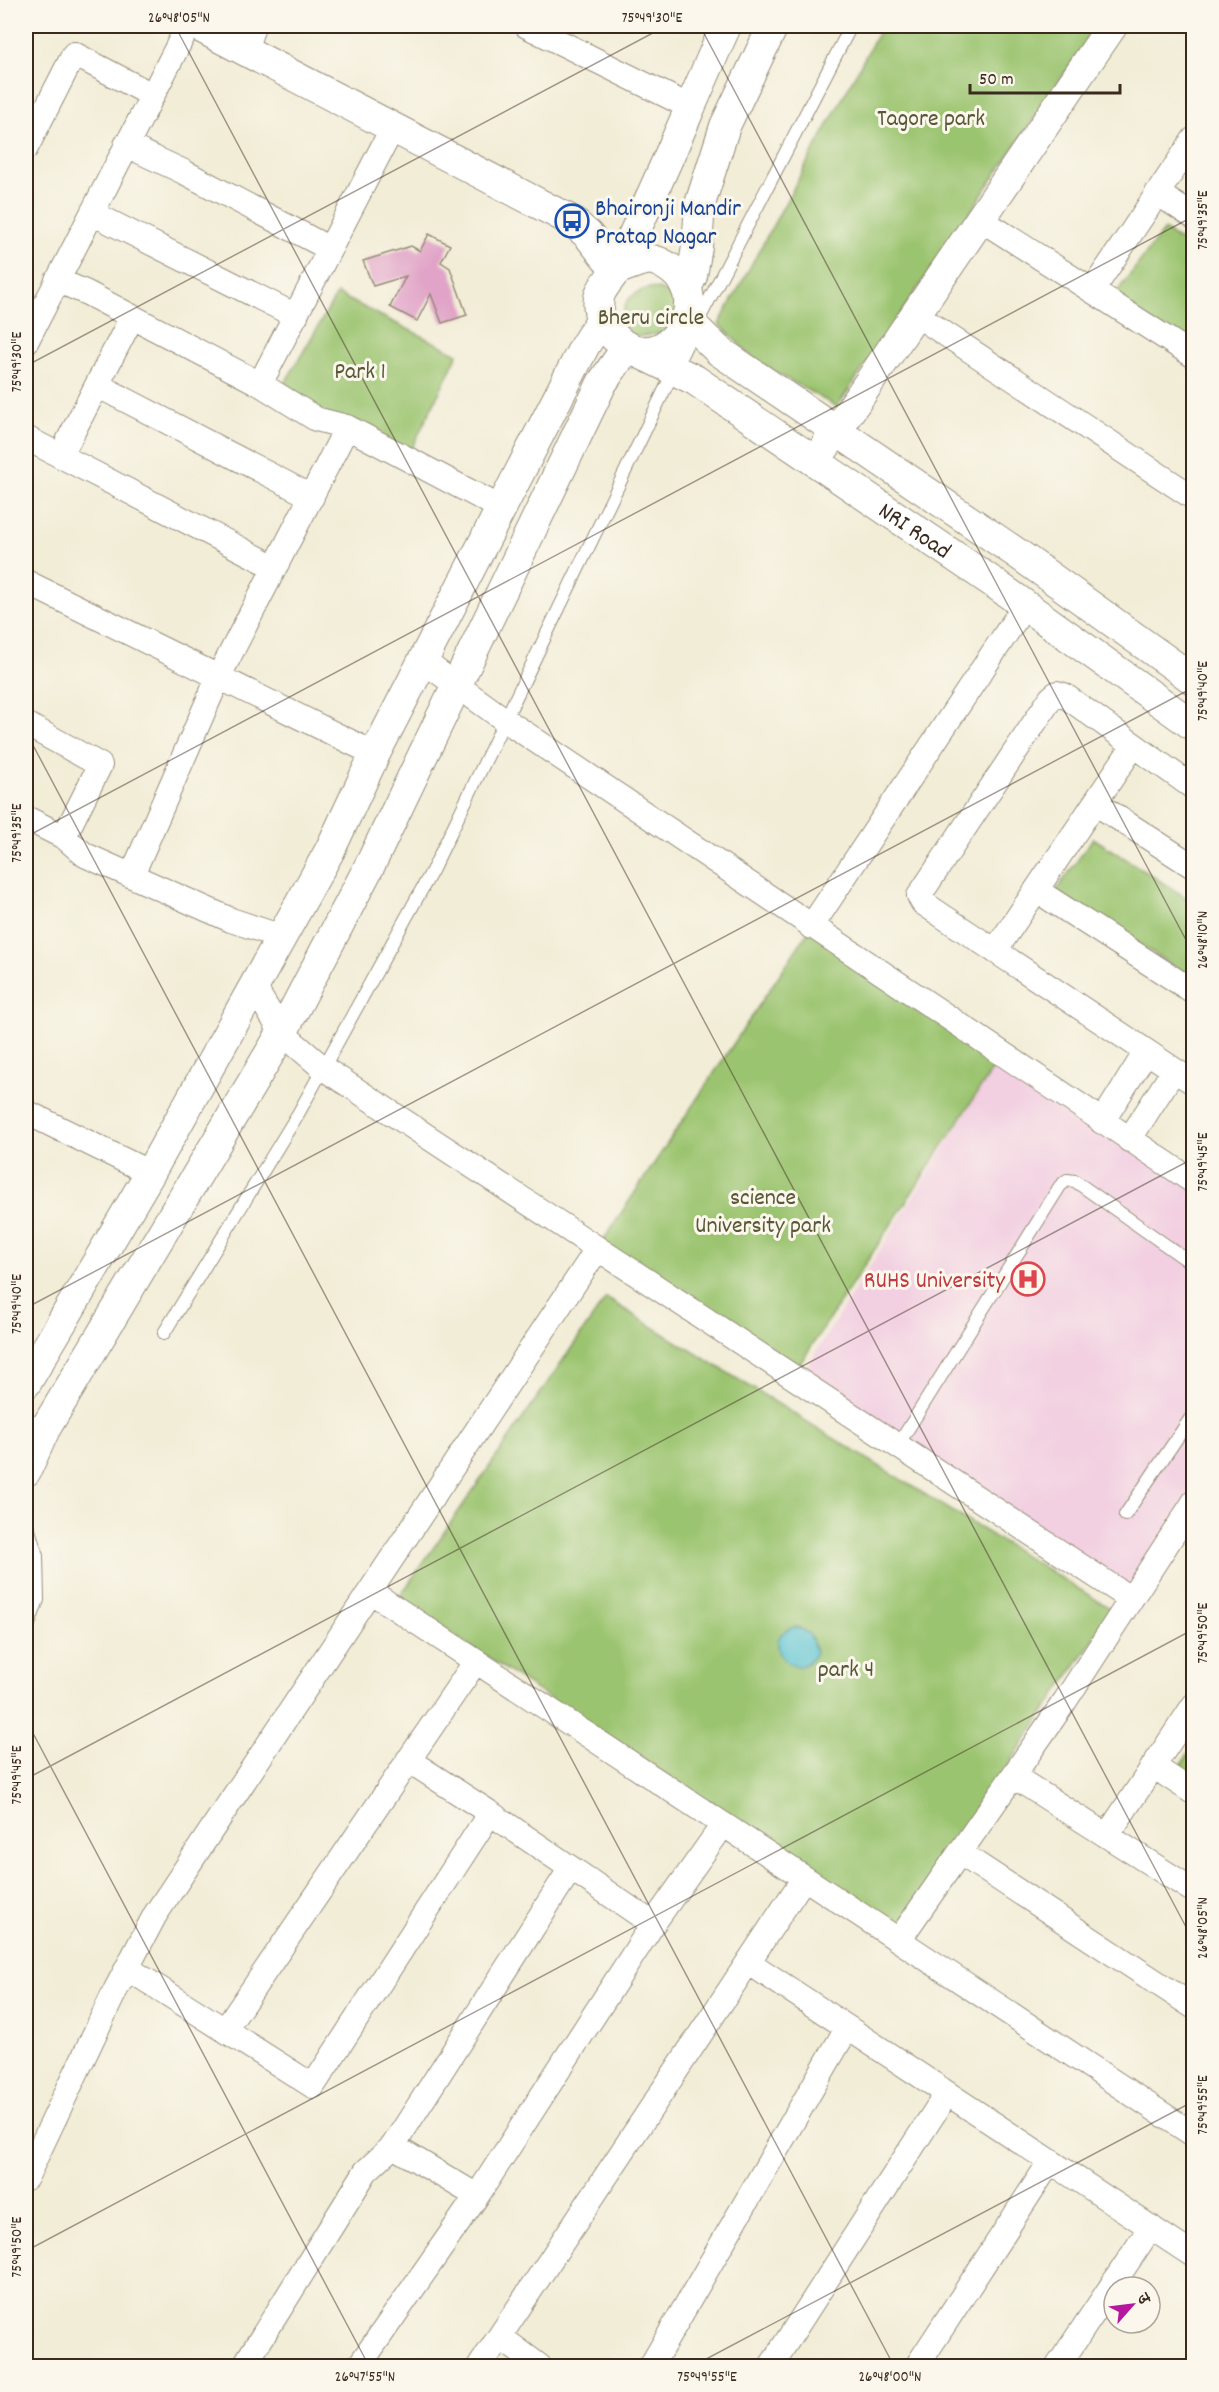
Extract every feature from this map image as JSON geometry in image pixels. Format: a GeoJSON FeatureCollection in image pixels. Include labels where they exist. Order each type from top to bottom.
{"type":"FeatureCollection","features":[{"type":"Feature","properties":{"kind":"street"},"geometry":{"type":"LineString","coordinates":[[27,337],[188,26]]}},
{"type":"Feature","properties":{"kind":"street"},"geometry":{"type":"LineString","coordinates":[[198,26],[249,38],[393,127],[572,220],[617,237],[636,229]]}},
{"type":"Feature","properties":{"kind":"street"},"geometry":{"type":"LineString","coordinates":[[616,270],[647,259],[664,264],[677,273],[686,288],[691,324],[663,347],[645,351],[627,347],[605,329],[599,307],[600,294],[616,270],[636,229],[726,26]]}},
{"type":"Feature","properties":{"kind":"street"},"geometry":{"type":"LineString","coordinates":[[686,288],[692,276],[697,247],[700,204],[725,126],[773,26]]}},
{"type":"Feature","properties":{"kind":"street"},"geometry":{"type":"LineString","coordinates":[[815,462],[1112,26]]}},
{"type":"Feature","properties":{"kind":"street"},"geometry":{"type":"LineString","coordinates":[[539,28],[690,107]]}},
{"type":"Feature","properties":{"kind":"street"},"geometry":{"type":"LineString","coordinates":[[26,148],[74,54],[152,95]]}},
{"type":"Feature","properties":{"kind":"street"},"geometry":{"type":"LineString","coordinates":[[260,384],[393,127]]}},
{"type":"Feature","properties":{"kind":"street"},"geometry":{"type":"LineString","coordinates":[[1092,291],[1194,139]]}},
{"type":"Feature","properties":{"kind":"street"},"geometry":{"type":"LineString","coordinates":[[126,145],[330,249]]}},
{"type":"Feature","properties":{"kind":"street"},"geometry":{"type":"LineString","coordinates":[[1157,193],[1194,217]]}},
{"type":"Feature","properties":{"kind":"street"},"geometry":{"type":"LineString","coordinates":[[92,213],[296,316]]}},
{"type":"Feature","properties":{"kind":"street"},"geometry":{"type":"LineString","coordinates":[[980,219],[1194,356]]}},
{"type":"Feature","properties":{"kind":"street"},"geometry":{"type":"LineString","coordinates":[[572,220],[616,270]]}},
{"type":"Feature","properties":{"kind":"street"},"geometry":{"type":"LineString","coordinates":[[57,280],[132,316],[260,384],[316,419],[348,427],[501,508]]}},
{"type":"Feature","properties":{"kind":"street"},"geometry":{"type":"LineString","coordinates":[[915,314],[1194,498]]}},
{"type":"Feature","properties":{"kind":"street"},"geometry":{"type":"LineString","coordinates":[[61,455],[132,316]]}},
{"type":"Feature","properties":{"kind":"street"},"geometry":{"type":"LineString","coordinates":[[26,1383],[150,1173],[330,850],[375,754],[585,345],[601,320]]}},
{"type":"Feature","properties":{"kind":"street","name":"NRI Road"},"geometry":{"type":"LineString","coordinates":[[691,324],[719,351],[1008,547],[1194,680]]}},
{"type":"Feature","properties":{"kind":"street"},"geometry":{"type":"LineString","coordinates":[[26,1471],[35,1424],[282,1033],[371,863],[602,383],[627,347]]}},
{"type":"Feature","properties":{"kind":"street","name":"NRI Road"},"geometry":{"type":"LineString","coordinates":[[627,347],[695,380],[1025,605],[1194,726]]}},
{"type":"Feature","properties":{"kind":"street"},"geometry":{"type":"LineString","coordinates":[[97,385],[312,497]]}},
{"type":"Feature","properties":{"kind":"street"},"geometry":{"type":"LineString","coordinates":[[132,875],[219,676],[348,427]]}},
{"type":"Feature","properties":{"kind":"street"},"geometry":{"type":"LineString","coordinates":[[26,438],[275,567]]}},
{"type":"Feature","properties":{"kind":"street"},"geometry":{"type":"LineString","coordinates":[[26,582],[375,754]]}},
{"type":"Feature","properties":{"kind":"street"},"geometry":{"type":"LineString","coordinates":[[811,927],[1025,605]]}},
{"type":"Feature","properties":{"kind":"street"},"geometry":{"type":"LineString","coordinates":[[423,661],[505,720],[811,927],[1194,1182]]}},
{"type":"Feature","properties":{"kind":"street"},"geometry":{"type":"LineString","coordinates":[[1129,1140],[1184,1076],[923,903],[918,896],[1051,698],[1057,693],[1064,695],[1194,788]]}},
{"type":"Feature","properties":{"kind":"street"},"geometry":{"type":"LineString","coordinates":[[26,724],[100,765],[64,837]]}},
{"type":"Feature","properties":{"kind":"street"},"geometry":{"type":"LineString","coordinates":[[995,951],[1134,745]]}},
{"type":"Feature","properties":{"kind":"street"},"geometry":{"type":"LineString","coordinates":[[1095,802],[1194,867]]}},
{"type":"Feature","properties":{"kind":"street"},"geometry":{"type":"LineString","coordinates":[[26,818],[64,837],[85,855],[231,920],[282,937]]}},
{"type":"Feature","properties":{"kind":"street"},"geometry":{"type":"LineString","coordinates":[[1036,890],[1194,992]]}},
{"type":"Feature","properties":{"kind":"street"},"geometry":{"type":"LineString","coordinates":[[254,987],[282,1033],[323,1068],[1131,1599]]}},
{"type":"Feature","properties":{"kind":"street"},"geometry":{"type":"LineString","coordinates":[[1102,1122],[1146,1052]]}},
{"type":"Feature","properties":{"kind":"street"},"geometry":{"type":"LineString","coordinates":[[26,1112],[150,1173]]}},
{"type":"Feature","properties":{"kind":"street"},"geometry":{"type":"LineString","coordinates":[[26,2178],[155,1915],[598,1248]]}},
{"type":"Feature","properties":{"kind":"street"},"geometry":{"type":"LineString","coordinates":[[899,1940],[1013,1776],[1194,1502]]}},
{"type":"Feature","properties":{"kind":"street"},"geometry":{"type":"LineString","coordinates":[[371,1592],[1194,2135]]}},
{"type":"Feature","properties":{"kind":"street"},"geometry":{"type":"LineString","coordinates":[[225,2030],[476,1661]]}},
{"type":"Feature","properties":{"kind":"street"},"geometry":{"type":"LineString","coordinates":[[1107,1836],[1194,1705]]}},
{"type":"Feature","properties":{"kind":"street"},"geometry":{"type":"LineString","coordinates":[[408,1760],[653,1924]]}},
{"type":"Feature","properties":{"kind":"street"},"geometry":{"type":"LineString","coordinates":[[1153,1766],[1194,1793]]}},
{"type":"Feature","properties":{"kind":"street"},"geometry":{"type":"LineString","coordinates":[[1013,1776],[1194,1891]]}},
{"type":"Feature","properties":{"kind":"street"},"geometry":{"type":"LineString","coordinates":[[127,1968],[314,2086],[490,1813]]}},
{"type":"Feature","properties":{"kind":"street"},"geometry":{"type":"LineString","coordinates":[[359,2367],[477,2196],[653,1924],[723,1825]]}},
{"type":"Feature","properties":{"kind":"street"},"geometry":{"type":"LineString","coordinates":[[960,1853],[1194,2007]]}},
{"type":"Feature","properties":{"kind":"street"},"geometry":{"type":"LineString","coordinates":[[244,2367],[366,2171],[393,2146],[571,1869]]}},
{"type":"Feature","properties":{"kind":"street"},"geometry":{"type":"LineString","coordinates":[[480,2367],[804,1878]]}},
{"type":"Feature","properties":{"kind":"street"},"geometry":{"type":"LineString","coordinates":[[748,1962],[1194,2256]]}},
{"type":"Feature","properties":{"kind":"street"},"geometry":{"type":"LineString","coordinates":[[651,2367],[848,2028]]}},
{"type":"Feature","properties":{"kind":"street"},"geometry":{"type":"LineString","coordinates":[[771,2367],[947,2093]]}},
{"type":"Feature","properties":{"kind":"street"},"geometry":{"type":"LineString","coordinates":[[393,2146],[477,2196]]}},
{"type":"Feature","properties":{"kind":"street"},"geometry":{"type":"LineString","coordinates":[[917,2367],[1050,2162]]}},
{"type":"Feature","properties":{"kind":"street"},"geometry":{"type":"LineString","coordinates":[[1059,2367],[1151,2227]]}},
{"type":"Feature","properties":{"kind":"street"},"geometry":{"type":"LineString","coordinates":[[500,2337],[539,2367]]}},
{"type":"Feature","properties":{"kind":"lane"},"geometry":{"type":"LineString","coordinates":[[164,1333],[298,1114],[433,869],[675,371],[691,324],[851,26]]}},
{"type":"Feature","properties":{"kind":"lane"},"geometry":{"type":"LineString","coordinates":[[897,1445],[1060,1186],[1067,1180],[1075,1181],[1194,1265]]}},
{"type":"Feature","properties":{"kind":"lane"},"geometry":{"type":"LineString","coordinates":[[1125,1515],[1194,1413]]}},
{"type":"Feature","properties":{"kind":"lane"},"geometry":{"type":"LineString","coordinates":[[26,1520],[36,1556],[38,1600],[26,1632]]}},
{"type":"Feature","properties":{"kind":"shaded area","name":"RUHS University"},"geometry":{"type":"Polygon","coordinates":[[[1002,1055],[1193,1186],[1193,1486],[1130,1587],[803,1372],[1002,1055]]]}},
{"type":"Feature","properties":{"kind":"green space","name":"Tagore park"},"geometry":{"type":"Polygon","coordinates":[[[882,26],[1097,26],[837,407],[757,362],[719,324],[882,26]]]}},
{"type":"Feature","properties":{"kind":"green space"},"geometry":{"type":"Polygon","coordinates":[[[1164,230],[1193,249],[1193,349],[1113,297],[1164,230]]]}},
{"type":"Feature","properties":{"kind":"green space","name":"Bheru circle"},"geometry":{"type":"Polygon","coordinates":[[[649,288],[659,289],[672,296],[677,307],[676,331],[630,338],[624,307],[632,296],[649,288]]]}},
{"type":"Feature","properties":{"kind":"green space","name":"Park 1"},"geometry":{"type":"Polygon","coordinates":[[[337,294],[458,354],[408,456],[278,395],[337,294]]]}},
{"type":"Feature","properties":{"kind":"green space"},"geometry":{"type":"Polygon","coordinates":[[[1093,838],[1193,902],[1193,979],[1056,891],[1093,838]]]}},
{"type":"Feature","properties":{"kind":"green space","name":"science University park"},"geometry":{"type":"Polygon","coordinates":[[[811,927],[1002,1055],[792,1376],[598,1248],[811,927]]]}},
{"type":"Feature","properties":{"kind":"green space","name":"park 4"},"geometry":{"type":"Polygon","coordinates":[[[606,1298],[1113,1610],[899,1928],[398,1599],[606,1298]]]}},
{"type":"Feature","properties":{"kind":"green space"},"geometry":{"type":"Polygon","coordinates":[[[1193,1746],[1193,1788],[1175,1775],[1193,1746]]]}},
{"type":"Feature","properties":{"kind":"water"},"geometry":{"type":"Polygon","coordinates":[[[796,1627],[810,1636],[816,1653],[807,1663],[797,1666],[782,1657],[778,1648],[779,1639],[784,1631],[796,1627]]]}},
{"type":"Feature","properties":{"kind":"building"},"geometry":{"type":"Polygon","coordinates":[[[429,234],[450,245],[441,262],[450,268],[467,315],[442,323],[431,294],[417,321],[390,307],[406,276],[373,286],[363,261],[411,246],[420,251],[429,234]]]}},
{"type":"Feature","properties":{"kind":"place","name":"Bhaironji Mandir Pratap Nagar"},"geometry":{"type":"Point","coordinates":[572,221]}},
{"type":"Feature","properties":{"kind":"place","name":"RUHS University"},"geometry":{"type":"Point","coordinates":[1028,1279]}}]}
